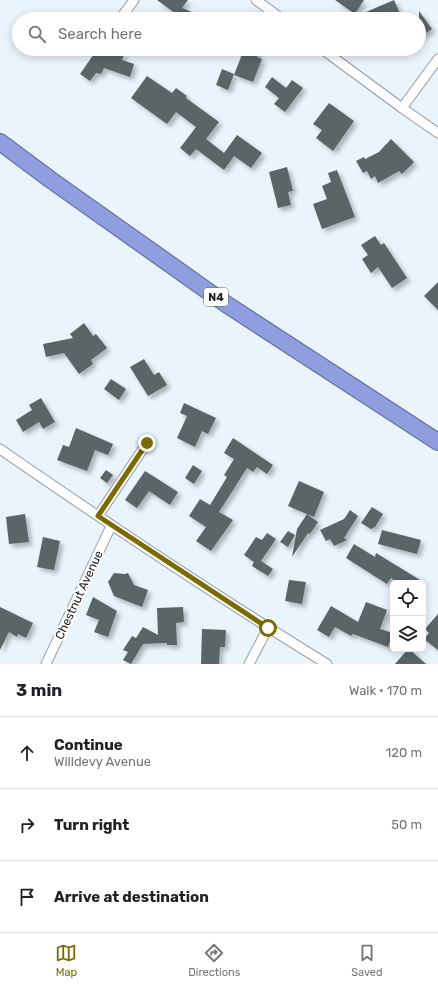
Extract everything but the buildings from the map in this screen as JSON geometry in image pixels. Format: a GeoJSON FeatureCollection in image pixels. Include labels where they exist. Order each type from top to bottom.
{"type":"FeatureCollection","features":[{"type":"Feature","properties":{"kind":"highway","name":"N4"},"geometry":{"type":"LineString","coordinates":[[0,142],[226,304],[438,442]]}},
{"type":"Feature","properties":{"kind":"street"},"geometry":{"type":"LineString","coordinates":[[125,12],[134,0]]}},
{"type":"Feature","properties":{"kind":"street"},"geometry":{"type":"LineString","coordinates":[[256,0],[272,12]]}},
{"type":"Feature","properties":{"kind":"street"},"geometry":{"type":"LineString","coordinates":[[331,56],[438,133]]}},
{"type":"Feature","properties":{"kind":"street"},"geometry":{"type":"LineString","coordinates":[[402,108],[438,59]]}},
{"type":"Feature","properties":{"kind":"street"},"geometry":{"type":"LineString","coordinates":[[98,516],[147,443]]}},
{"type":"Feature","properties":{"kind":"street"},"geometry":{"type":"LineString","coordinates":[[0,449],[111,526],[268,628],[327,664]]}},
{"type":"Feature","properties":{"kind":"street","name":"Chestnut Avenue"},"geometry":{"type":"LineString","coordinates":[[46,664],[111,526]]}},
{"type":"Feature","properties":{"kind":"street"},"geometry":{"type":"LineString","coordinates":[[249,664],[268,628]]}},
{"type":"Feature","properties":{"kind":"route"},"geometry":{"type":"LineString","coordinates":[[147,443],[98,516],[268,628]]}}]}
